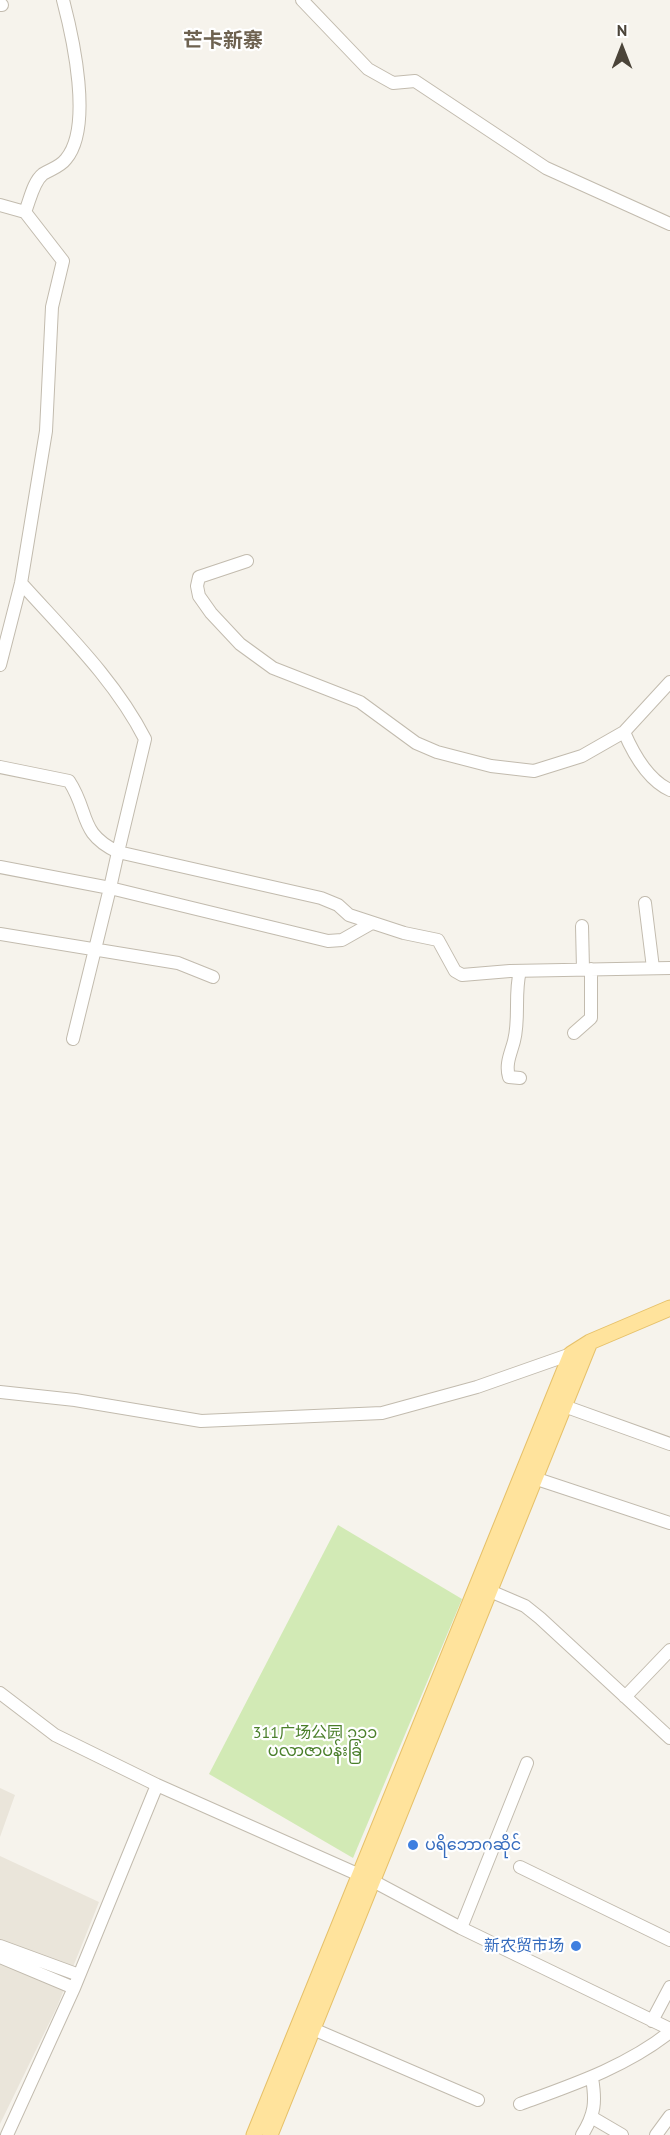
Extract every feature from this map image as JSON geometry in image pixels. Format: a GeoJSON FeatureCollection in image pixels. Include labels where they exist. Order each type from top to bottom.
{"type":"FeatureCollection","features":[{"type":"Feature","properties":{"kind":"main road"},"geometry":{"type":"LineString","coordinates":[[254,2135],[276,2100],[337,1952],[449,1674],[477,1585],[571,1354],[590,1342],[670,1308]]}},
{"type":"Feature","properties":{"kind":"main road"},"geometry":{"type":"LineString","coordinates":[[449,1674],[491,1591],[590,1342]]}},
{"type":"Feature","properties":{"kind":"main road"},"geometry":{"type":"LineString","coordinates":[[270,2135],[276,2100]]}},
{"type":"Feature","properties":{"kind":"street"},"geometry":{"type":"LineString","coordinates":[[25,212],[38,180],[67,159],[75,143],[80,99],[71,29],[63,0]]}},
{"type":"Feature","properties":{"kind":"street"},"geometry":{"type":"LineString","coordinates":[[302,0],[368,69],[393,83],[415,81],[546,168],[670,224]]}},
{"type":"Feature","properties":{"kind":"street"},"geometry":{"type":"LineString","coordinates":[[0,205],[25,212],[63,261],[52,307],[46,430],[21,583],[0,665]]}},
{"type":"Feature","properties":{"kind":"street"},"geometry":{"type":"LineString","coordinates":[[246,561],[199,577],[197,586],[199,596],[233,637],[273,668],[360,702],[416,743],[437,753],[491,766],[534,771],[582,756],[624,732],[670,682]]}},
{"type":"Feature","properties":{"kind":"street"},"geometry":{"type":"LineString","coordinates":[[21,583],[87,656],[132,713],[145,739],[74,1038]]}},
{"type":"Feature","properties":{"kind":"street"},"geometry":{"type":"LineString","coordinates":[[624,732],[634,754],[663,787],[670,790]]}},
{"type":"Feature","properties":{"kind":"street"},"geometry":{"type":"LineString","coordinates":[[0,767],[69,781],[81,799],[85,823],[96,840],[118,852],[321,898],[338,905],[349,915],[438,939],[455,971],[462,975],[520,971],[670,968]]}},
{"type":"Feature","properties":{"kind":"street"},"geometry":{"type":"LineString","coordinates":[[0,867],[110,888],[328,941],[342,940],[372,923]]}},
{"type":"Feature","properties":{"kind":"street"},"geometry":{"type":"LineString","coordinates":[[645,903],[653,968]]}},
{"type":"Feature","properties":{"kind":"street"},"geometry":{"type":"LineString","coordinates":[[574,1033],[591,1018],[582,926]]}},
{"type":"Feature","properties":{"kind":"street"},"geometry":{"type":"LineString","coordinates":[[0,934],[178,963],[213,977]]}},
{"type":"Feature","properties":{"kind":"street"},"geometry":{"type":"LineString","coordinates":[[520,971],[516,984],[515,1039],[508,1059],[508,1072],[514,1079],[520,1078]]}},
{"type":"Feature","properties":{"kind":"street"},"geometry":{"type":"LineString","coordinates":[[0,1392],[75,1400],[201,1421],[382,1413],[477,1387],[571,1354]]}},
{"type":"Feature","properties":{"kind":"street"},"geometry":{"type":"LineString","coordinates":[[564,1406],[670,1444]]}},
{"type":"Feature","properties":{"kind":"street"},"geometry":{"type":"LineString","coordinates":[[537,1479],[670,1523]]}},
{"type":"Feature","properties":{"kind":"street"},"geometry":{"type":"LineString","coordinates":[[477,1585],[510,1598],[533,1612],[670,1738]]}},
{"type":"Feature","properties":{"kind":"street"},"geometry":{"type":"LineString","coordinates":[[625,1697],[670,1650]]}},
{"type":"Feature","properties":{"kind":"street"},"geometry":{"type":"LineString","coordinates":[[0,1693],[55,1735],[157,1785],[366,1878],[461,1928],[670,2031],[652,2046],[592,2078],[520,2104]]}},
{"type":"Feature","properties":{"kind":"street"},"geometry":{"type":"LineString","coordinates":[[461,1928],[527,1763]]}},
{"type":"Feature","properties":{"kind":"street"},"geometry":{"type":"LineString","coordinates":[[7,2135],[74,1988],[157,1785]]}},
{"type":"Feature","properties":{"kind":"street"},"geometry":{"type":"LineString","coordinates":[[520,1867],[670,1941]]}},
{"type":"Feature","properties":{"kind":"street"},"geometry":{"type":"LineString","coordinates":[[0,1946],[79,1975]]}},
{"type":"Feature","properties":{"kind":"street"},"geometry":{"type":"LineString","coordinates":[[0,1957],[74,1988]]}},
{"type":"Feature","properties":{"kind":"street"},"geometry":{"type":"LineString","coordinates":[[652,2021],[670,1987]]}},
{"type":"Feature","properties":{"kind":"street"},"geometry":{"type":"LineString","coordinates":[[305,2026],[478,2100]]}},
{"type":"Feature","properties":{"kind":"street"},"geometry":{"type":"LineString","coordinates":[[582,2135],[593,2118],[596,2106],[592,2078]]}},
{"type":"Feature","properties":{"kind":"street"},"geometry":{"type":"LineString","coordinates":[[656,2135],[670,2116]]}},
{"type":"Feature","properties":{"kind":"street"},"geometry":{"type":"LineString","coordinates":[[593,2118],[622,2135]]}},
{"type":"Feature","properties":{"kind":"shaded area"},"geometry":{"type":"Polygon","coordinates":[[[0,1788],[15,1795],[0,1837],[0,1788]]]}},
{"type":"Feature","properties":{"kind":"shaded area"},"geometry":{"type":"Polygon","coordinates":[[[0,1856],[99,1902],[57,2007],[0,2124],[0,1856]]]}},
{"type":"Feature","properties":{"kind":"green space","name":"311广场公园 ၃၁၁ ပလာဇာပန်းခြံ"},"geometry":{"type":"Polygon","coordinates":[[[338,1525],[462,1599],[353,1858],[209,1774],[338,1525]]]}},
{"type":"Feature","properties":{"kind":"place","name":"ပရိဘောဂဆိုင်"},"geometry":{"type":"Point","coordinates":[413,1845]}},
{"type":"Feature","properties":{"kind":"place","name":"新农贸市场"},"geometry":{"type":"Point","coordinates":[576,1946]}},
{"type":"Feature","properties":{"kind":"district","name":"芒卡新寨"},"geometry":{"type":"Point","coordinates":[223,41]}}]}
